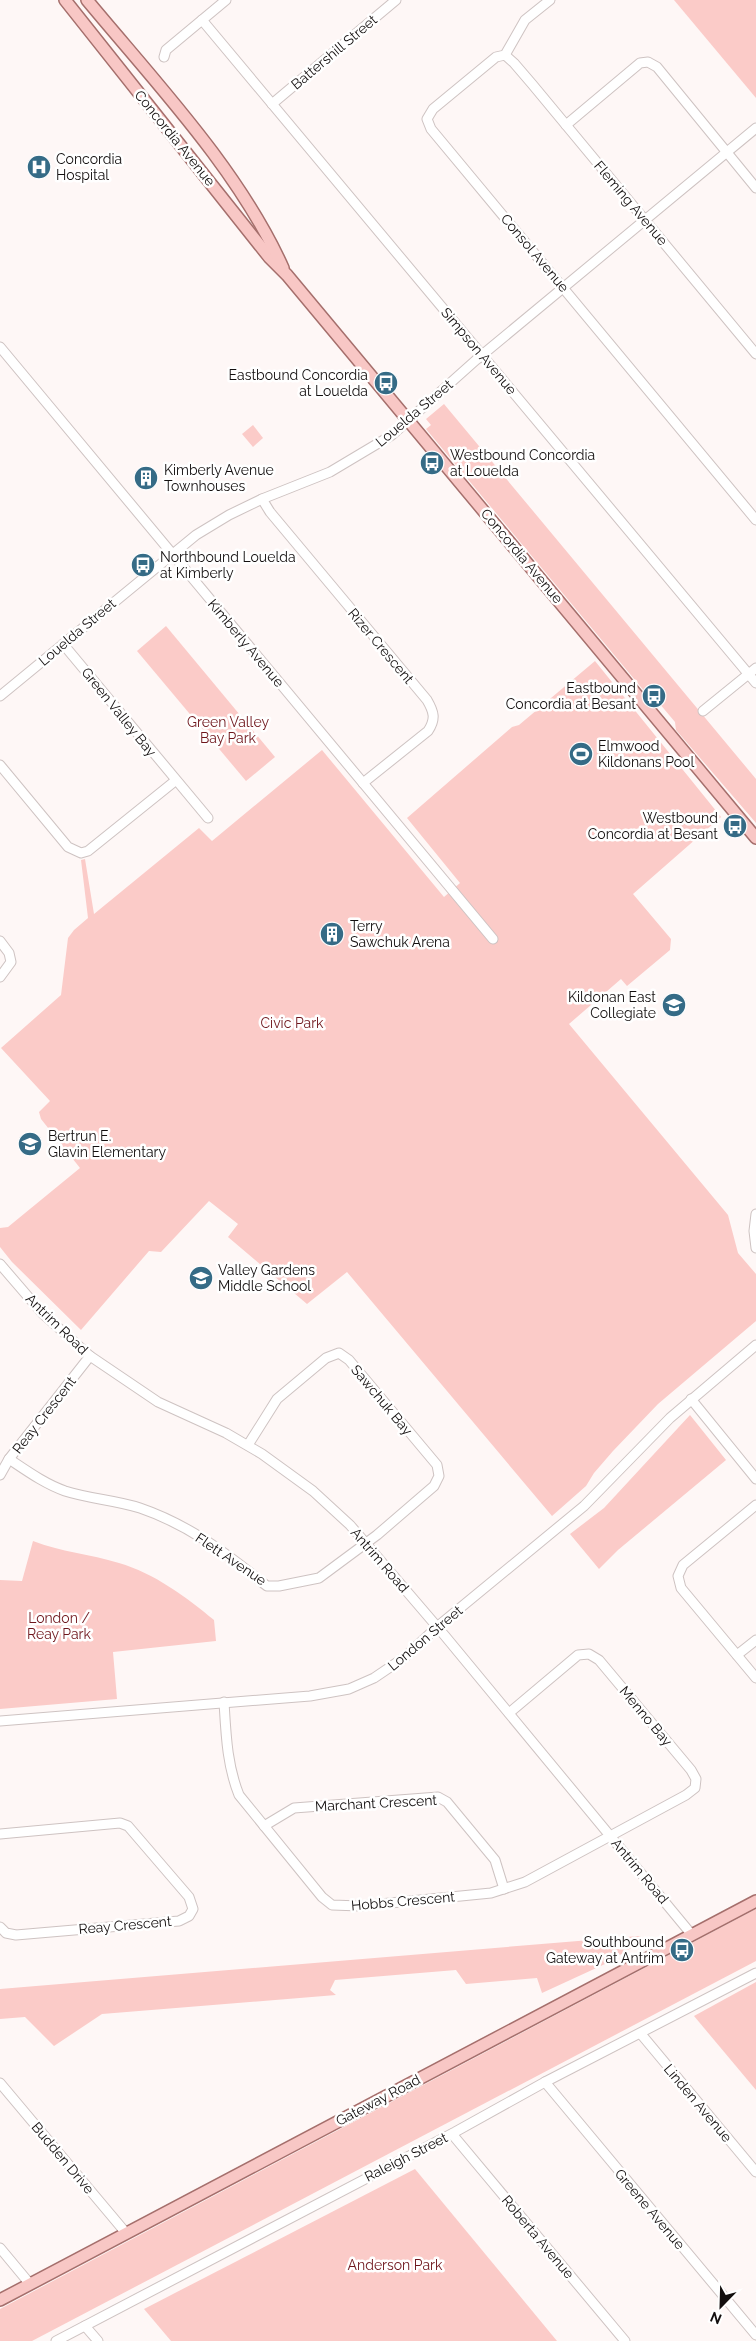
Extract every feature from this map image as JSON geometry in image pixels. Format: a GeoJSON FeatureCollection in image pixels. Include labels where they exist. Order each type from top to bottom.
{"type":"FeatureCollection","features":[{"type":"Feature","properties":{"kind":"main road","name":"Concordia Avenue"},"geometry":{"type":"LineString","coordinates":[[65,0],[269,257],[408,419],[756,838]]}},
{"type":"Feature","properties":{"kind":"main road","name":"Concordia Avenue"},"geometry":{"type":"LineString","coordinates":[[87,0],[227,171],[276,251],[286,275]]}},
{"type":"Feature","properties":{"kind":"main road","name":"Gateway Road"},"geometry":{"type":"LineString","coordinates":[[0,2300],[756,1901]]}},
{"type":"Feature","properties":{"kind":"street"},"geometry":{"type":"LineString","coordinates":[[164,57],[166,50],[226,0]]}},
{"type":"Feature","properties":{"kind":"street","name":"Battershill Street"},"geometry":{"type":"LineString","coordinates":[[272,104],[396,0]]}},
{"type":"Feature","properties":{"kind":"street","name":"Consol Avenue"},"geometry":{"type":"LineString","coordinates":[[550,0],[525,20],[505,55],[496,58],[433,109],[427,119],[431,129],[756,520]]}},
{"type":"Feature","properties":{"kind":"street","name":"Simpson Avenue"},"geometry":{"type":"LineString","coordinates":[[202,20],[482,355],[752,671],[756,683]]}},
{"type":"Feature","properties":{"kind":"street","name":"Fleming Avenue"},"geometry":{"type":"LineString","coordinates":[[505,55],[514,63],[756,354]]}},
{"type":"Feature","properties":{"kind":"street"},"geometry":{"type":"LineString","coordinates":[[566,125],[640,63],[648,62],[656,67],[756,188]]}},
{"type":"Feature","properties":{"kind":"street","name":"Louelda Street"},"geometry":{"type":"LineString","coordinates":[[0,696],[172,553],[222,519],[262,499],[324,475],[352,461],[392,435],[482,355],[756,128]]}},
{"type":"Feature","properties":{"kind":"street","name":"Kimberly Avenue"},"geometry":{"type":"LineString","coordinates":[[0,347],[493,939]]}},
{"type":"Feature","properties":{"kind":"street","name":"Rizer Crescent"},"geometry":{"type":"LineString","coordinates":[[262,499],[270,512],[427,700],[434,712],[433,723],[428,731],[363,783]]}},
{"type":"Feature","properties":{"kind":"street","name":"Green Valley Bay"},"geometry":{"type":"LineString","coordinates":[[63,644],[175,781],[208,818]]}},
{"type":"Feature","properties":{"kind":"street"},"geometry":{"type":"LineString","coordinates":[[703,711],[752,671]]}},
{"type":"Feature","properties":{"kind":"street"},"geometry":{"type":"LineString","coordinates":[[0,765],[68,847],[81,853],[88,851],[175,781]]}},
{"type":"Feature","properties":{"kind":"street"},"geometry":{"type":"LineString","coordinates":[[0,942],[9,953],[10,962],[0,977]]}},
{"type":"Feature","properties":{"kind":"street"},"geometry":{"type":"LineString","coordinates":[[756,1214],[754,1229],[756,1248]]}},
{"type":"Feature","properties":{"kind":"street","name":"Antrim Road"},"geometry":{"type":"LineString","coordinates":[[0,1264],[43,1314],[90,1356],[158,1402],[248,1446],[312,1491],[366,1543],[692,1935]]}},
{"type":"Feature","properties":{"kind":"street","name":"London Street"},"geometry":{"type":"LineString","coordinates":[[0,1721],[310,1696],[349,1689],[390,1668],[584,1506],[690,1399],[756,1345]]}},
{"type":"Feature","properties":{"kind":"street","name":"Sawchuk Bay"},"geometry":{"type":"LineString","coordinates":[[248,1446],[277,1399],[326,1358],[339,1353],[344,1356],[437,1465],[439,1470],[439,1476],[434,1486],[366,1543]]}},
{"type":"Feature","properties":{"kind":"street","name":"Reay Crescent"},"geometry":{"type":"LineString","coordinates":[[0,1475],[9,1459],[90,1356]]}},
{"type":"Feature","properties":{"kind":"street"},"geometry":{"type":"LineString","coordinates":[[690,1399],[756,1479]]}},
{"type":"Feature","properties":{"kind":"street","name":"Flett Avenue"},"geometry":{"type":"LineString","coordinates":[[9,1459],[40,1479],[59,1488],[140,1508],[179,1525],[213,1544],[267,1586],[309,1582],[319,1578],[366,1543]]}},
{"type":"Feature","properties":{"kind":"street"},"geometry":{"type":"LineString","coordinates":[[756,1505],[683,1565],[678,1576],[681,1588],[756,1678]]}},
{"type":"Feature","properties":{"kind":"street"},"geometry":{"type":"LineString","coordinates":[[737,1655],[756,1640]]}},
{"type":"Feature","properties":{"kind":"street","name":"Menno Bay"},"geometry":{"type":"LineString","coordinates":[[509,1713],[578,1655],[593,1655],[691,1770],[696,1779],[696,1788],[610,1835]]}},
{"type":"Feature","properties":{"kind":"street","name":"Hobbs Crescent"},"geometry":{"type":"LineString","coordinates":[[224,1702],[228,1759],[232,1778],[239,1795],[322,1898],[332,1905],[360,1906],[491,1893],[525,1882],[610,1835]]}},
{"type":"Feature","properties":{"kind":"street","name":"Marchant Crescent"},"geometry":{"type":"LineString","coordinates":[[264,1826],[294,1808],[438,1798],[447,1802],[494,1860],[504,1889]]}},
{"type":"Feature","properties":{"kind":"street","name":"Reay Crescent"},"geometry":{"type":"LineString","coordinates":[[0,1834],[120,1823],[128,1826],[189,1897],[192,1909],[189,1916],[179,1921],[16,1935],[6,1933],[0,1926]]}},
{"type":"Feature","properties":{"kind":"street","name":"Raleigh Street"},"geometry":{"type":"LineString","coordinates":[[56,2341],[452,2134],[545,2082],[756,1974]]}},
{"type":"Feature","properties":{"kind":"street","name":"Linden Avenue"},"geometry":{"type":"LineString","coordinates":[[641,2034],[756,2172]]}},
{"type":"Feature","properties":{"kind":"street","name":"Greene Avenue"},"geometry":{"type":"LineString","coordinates":[[545,2082],[756,2336]]}},
{"type":"Feature","properties":{"kind":"street","name":"Budden Drive"},"geometry":{"type":"LineString","coordinates":[[0,2083],[126,2233]]}},
{"type":"Feature","properties":{"kind":"street","name":"Roberta Avenue"},"geometry":{"type":"LineString","coordinates":[[452,2134],[625,2341]]}},
{"type":"Feature","properties":{"kind":"street"},"geometry":{"type":"LineString","coordinates":[[0,2248],[30,2284]]}},
{"type":"Feature","properties":{"kind":"street"},"geometry":{"type":"LineString","coordinates":[[85,2326],[98,2341]]}},
{"type":"Feature","properties":{"kind":"green space"},"geometry":{"type":"Polygon","coordinates":[[[674,0],[756,0],[756,98],[674,0]]]}},
{"type":"Feature","properties":{"kind":"green space"},"geometry":{"type":"Polygon","coordinates":[[[444,404],[756,779],[756,823],[676,730],[675,722],[654,697],[650,698],[426,429],[431,425],[426,419],[444,404]]]}},
{"type":"Feature","properties":{"kind":"green space"},"geometry":{"type":"Polygon","coordinates":[[[253,425],[263,438],[253,447],[242,434],[253,425]]]}},
{"type":"Feature","properties":{"kind":"green space","name":"Green Valley Bay Park"},"geometry":{"type":"Polygon","coordinates":[[[166,626],[275,757],[246,781],[137,651],[166,626]]]}},
{"type":"Feature","properties":{"kind":"green space","name":"Civic Park"},"geometry":{"type":"Polygon","coordinates":[[[595,661],[721,817],[633,894],[671,939],[670,950],[627,986],[621,979],[569,1024],[728,1215],[738,1253],[756,1274],[756,1321],[658,1404],[613,1451],[594,1473],[586,1486],[552,1516],[347,1272],[307,1304],[228,1237],[238,1224],[209,1201],[161,1252],[149,1251],[81,1330],[12,1262],[0,1247],[0,1228],[8,1227],[80,1168],[41,1119],[39,1112],[50,1101],[1,1048],[61,995],[68,938],[88,918],[81,860],[85,859],[94,914],[199,828],[212,841],[322,750],[444,897],[460,883],[407,818],[512,727],[519,725],[595,661]]]}},
{"type":"Feature","properties":{"kind":"green space"},"geometry":{"type":"Polygon","coordinates":[[[690,1415],[726,1460],[618,1550],[599,1569],[570,1534],[604,1508],[690,1415]]]}},
{"type":"Feature","properties":{"kind":"green space","name":"London / Reay Park"},"geometry":{"type":"Polygon","coordinates":[[[33,1541],[54,1548],[119,1563],[157,1579],[181,1594],[214,1620],[216,1641],[113,1652],[117,1699],[0,1709],[0,1580],[22,1581],[33,1541]]]}},
{"type":"Feature","properties":{"kind":"green space"},"geometry":{"type":"Polygon","coordinates":[[[756,1909],[756,1961],[32,2341],[0,2341],[0,2309],[756,1909]]]}},
{"type":"Feature","properties":{"kind":"green space"},"geometry":{"type":"Polygon","coordinates":[[[639,1936],[646,1939],[605,1964],[542,1993],[537,1978],[466,1984],[456,1970],[335,1980],[330,1990],[336,1995],[102,2014],[54,2046],[25,2017],[0,2019],[0,1989],[639,1936]]]}},
{"type":"Feature","properties":{"kind":"green space"},"geometry":{"type":"Polygon","coordinates":[[[756,1982],[756,2090],[694,2016],[756,1982]]]}},
{"type":"Feature","properties":{"kind":"green space","name":"Anderson Park"},"geometry":{"type":"Polygon","coordinates":[[[415,2169],[557,2341],[171,2341],[144,2309],[415,2169]]]}},
{"type":"Feature","properties":{"kind":"place","name":"Concordia Hospital"},"geometry":{"type":"Point","coordinates":[39,167]}},
{"type":"Feature","properties":{"kind":"place","name":"Eastbound Concordia at Louelda"},"geometry":{"type":"Point","coordinates":[386,383]}},
{"type":"Feature","properties":{"kind":"place","name":"Westbound Concordia at Louelda"},"geometry":{"type":"Point","coordinates":[432,463]}},
{"type":"Feature","properties":{"kind":"place","name":"Kimberly Avenue Townhouses"},"geometry":{"type":"Point","coordinates":[146,478]}},
{"type":"Feature","properties":{"kind":"place","name":"Northbound Louelda at Kimberly"},"geometry":{"type":"Point","coordinates":[143,565]}},
{"type":"Feature","properties":{"kind":"place","name":"Eastbound Concordia at Besant"},"geometry":{"type":"Point","coordinates":[654,696]}},
{"type":"Feature","properties":{"kind":"place","name":"Elmwood Kildonans Pool"},"geometry":{"type":"Point","coordinates":[581,754]}},
{"type":"Feature","properties":{"kind":"place","name":"Westbound Concordia at Besant"},"geometry":{"type":"Point","coordinates":[735,826]}},
{"type":"Feature","properties":{"kind":"place","name":"Terry Sawchuk Arena"},"geometry":{"type":"Point","coordinates":[332,934]}},
{"type":"Feature","properties":{"kind":"place","name":"Kildonan East Collegiate"},"geometry":{"type":"Point","coordinates":[674,1005]}},
{"type":"Feature","properties":{"kind":"place","name":"Bertrun E. Glavin Elementary"},"geometry":{"type":"Point","coordinates":[30,1144]}},
{"type":"Feature","properties":{"kind":"place","name":"Valley Gardens Middle School"},"geometry":{"type":"Point","coordinates":[201,1278]}},
{"type":"Feature","properties":{"kind":"place","name":"Southbound Gateway at Antrim"},"geometry":{"type":"Point","coordinates":[682,1950]}}]}
